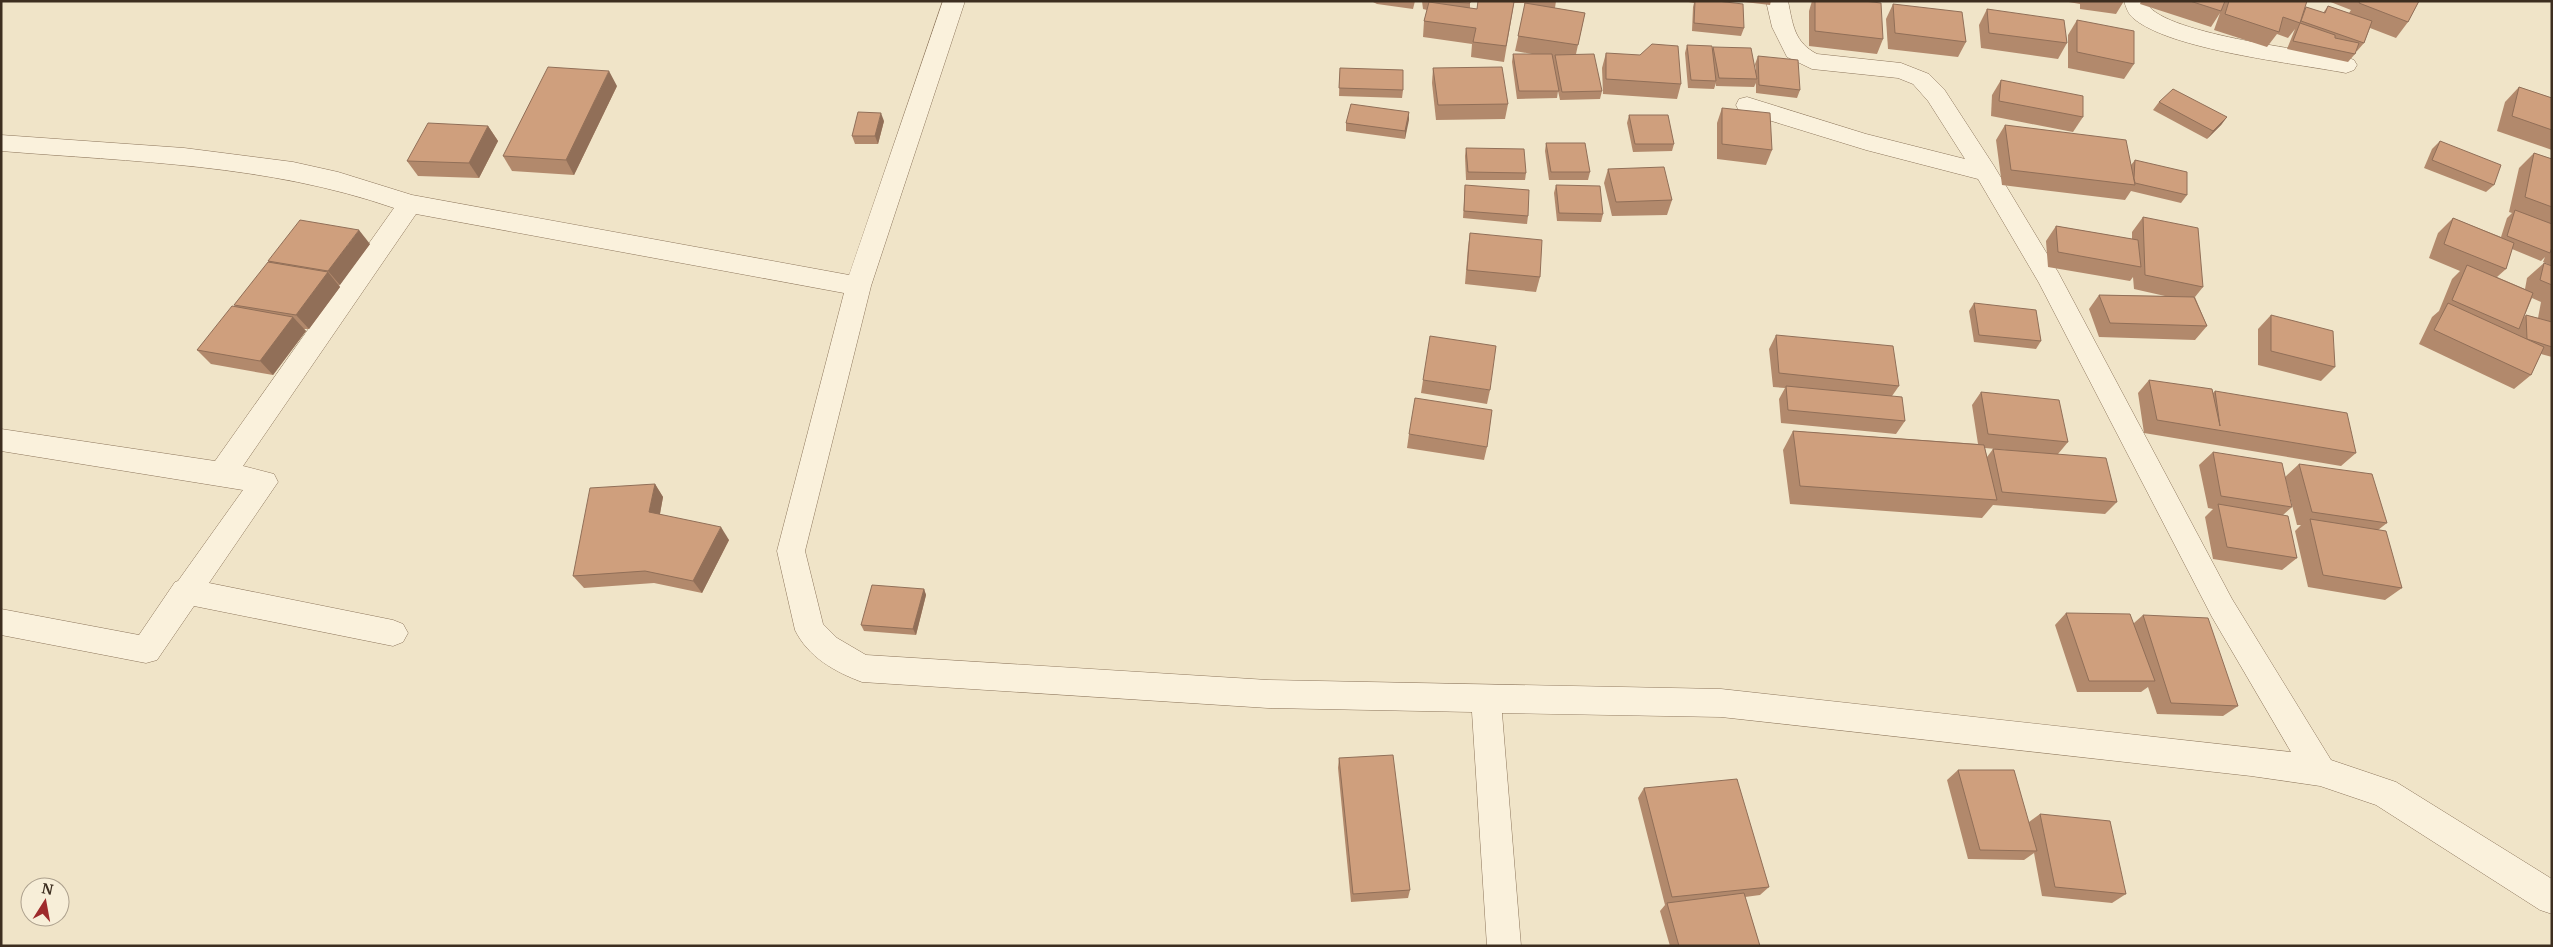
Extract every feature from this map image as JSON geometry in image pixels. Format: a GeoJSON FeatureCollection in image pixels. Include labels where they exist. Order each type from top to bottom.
{"type":"FeatureCollection","features":[{"type":"Feature","properties":{"kind":"street"},"geometry":{"type":"LineString","coordinates":[[954,1],[858,286],[791,550],[810,630],[826,648],[862,668],[1268,694],[1486,700],[1721,703],[2320,771],[2385,793],[2552,898]]}},
{"type":"Feature","properties":{"kind":"street"},"geometry":{"type":"LineString","coordinates":[[1776,1],[1783,27],[1795,52],[1812,61],[1901,71],[1921,79],[1936,95],[1986,172],[2049,279],[2222,608],[2320,771]]}},
{"type":"Feature","properties":{"kind":"street"},"geometry":{"type":"LineString","coordinates":[[2135,1],[2139,11],[2158,24],[2196,38],[2346,65]]}},
{"type":"Feature","properties":{"kind":"street"},"geometry":{"type":"LineString","coordinates":[[1747,105],[1840,136],[1919,158],[1986,172]]}},
{"type":"Feature","properties":{"kind":"street"},"geometry":{"type":"LineString","coordinates":[[1,143],[242,164],[294,171],[355,185],[410,204],[858,286]]}},
{"type":"Feature","properties":{"kind":"street"},"geometry":{"type":"LineString","coordinates":[[222,474],[410,204]]}},
{"type":"Feature","properties":{"kind":"street"},"geometry":{"type":"LineString","coordinates":[[1,440],[264,482],[146,650],[1,622]]}},
{"type":"Feature","properties":{"kind":"street"},"geometry":{"type":"LineString","coordinates":[[186,591],[393,633]]}},
{"type":"Feature","properties":{"kind":"street"},"geometry":{"type":"LineString","coordinates":[[1486,700],[1504,946]]}},
{"type":"Feature","properties":{"kind":"building"},"geometry":{"type":"Polygon","coordinates":[[[1424,1],[1470,1],[1470,3],[1424,1]]]}},
{"type":"Feature","properties":{"kind":"building"},"geometry":{"type":"Polygon","coordinates":[[[1478,1],[1514,2],[1506,46],[1473,42],[1476,28],[1424,21],[1429,2],[1477,9],[1478,1]]]}},
{"type":"Feature","properties":{"kind":"building"},"geometry":{"type":"Polygon","coordinates":[[[1695,1],[1743,4],[1744,28],[1694,23],[1695,1]]]}},
{"type":"Feature","properties":{"kind":"building"},"geometry":{"type":"Polygon","coordinates":[[[1815,1],[1881,3],[1883,39],[1815,31],[1815,1]]]}},
{"type":"Feature","properties":{"kind":"building"},"geometry":{"type":"Polygon","coordinates":[[[2190,1],[2225,1],[2221,11],[2190,1]]]}},
{"type":"Feature","properties":{"kind":"building"},"geometry":{"type":"Polygon","coordinates":[[[2229,1],[2307,1],[2300,23],[2283,17],[2279,32],[2225,14],[2229,1]]]}},
{"type":"Feature","properties":{"kind":"building"},"geometry":{"type":"Polygon","coordinates":[[[2360,1],[2419,1],[2408,22],[2359,3],[2360,1]]]}},
{"type":"Feature","properties":{"kind":"building"},"geometry":{"type":"Polygon","coordinates":[[[1525,3],[1585,13],[1578,45],[1518,36],[1525,3]]]}},
{"type":"Feature","properties":{"kind":"building"},"geometry":{"type":"Polygon","coordinates":[[[1893,4],[1962,12],[1966,42],[1895,33],[1893,4]]]}},
{"type":"Feature","properties":{"kind":"building"},"geometry":{"type":"Polygon","coordinates":[[[2328,6],[2372,21],[2364,43],[2301,21],[2306,7],[2325,13],[2328,6]]]}},
{"type":"Feature","properties":{"kind":"building"},"geometry":{"type":"Polygon","coordinates":[[[1987,9],[2064,20],[2067,43],[1989,33],[1987,9]]]}},
{"type":"Feature","properties":{"kind":"building"},"geometry":{"type":"Polygon","coordinates":[[[2077,20],[2134,31],[2134,64],[2077,52],[2077,20]]]}},
{"type":"Feature","properties":{"kind":"building"},"geometry":{"type":"Polygon","coordinates":[[[2300,23],[2335,35],[2335,38],[2359,43],[2355,54],[2293,41],[2300,23]]]}},
{"type":"Feature","properties":{"kind":"building"},"geometry":{"type":"Polygon","coordinates":[[[1652,44],[1678,46],[1681,84],[1606,79],[1606,53],[1640,55],[1652,44]]]}},
{"type":"Feature","properties":{"kind":"building"},"geometry":{"type":"Polygon","coordinates":[[[1687,45],[1712,46],[1716,81],[1691,80],[1687,45]]]}},
{"type":"Feature","properties":{"kind":"building"},"geometry":{"type":"Polygon","coordinates":[[[1713,47],[1751,48],[1757,79],[1719,78],[1713,47]]]}},
{"type":"Feature","properties":{"kind":"building"},"geometry":{"type":"Polygon","coordinates":[[[1513,54],[1552,54],[1559,91],[1519,91],[1513,54]]]}},
{"type":"Feature","properties":{"kind":"building"},"geometry":{"type":"Polygon","coordinates":[[[1594,54],[1602,91],[1562,92],[1555,55],[1594,54]]]}},
{"type":"Feature","properties":{"kind":"building"},"geometry":{"type":"Polygon","coordinates":[[[1758,56],[1798,60],[1800,90],[1759,85],[1758,56]]]}},
{"type":"Feature","properties":{"kind":"building"},"geometry":{"type":"Polygon","coordinates":[[[548,67],[609,71],[566,160],[503,156],[548,67]]]}},
{"type":"Feature","properties":{"kind":"building"},"geometry":{"type":"Polygon","coordinates":[[[1502,67],[1508,104],[1438,105],[1433,68],[1502,67]]]}},
{"type":"Feature","properties":{"kind":"building"},"geometry":{"type":"Polygon","coordinates":[[[1340,68],[1403,70],[1403,90],[1339,88],[1340,68]]]}},
{"type":"Feature","properties":{"kind":"building"},"geometry":{"type":"Polygon","coordinates":[[[2001,80],[2083,96],[2083,117],[1999,101],[2001,80]]]}},
{"type":"Feature","properties":{"kind":"building"},"geometry":{"type":"Polygon","coordinates":[[[2519,87],[2552,98],[2552,130],[2512,116],[2519,87]]]}},
{"type":"Feature","properties":{"kind":"building"},"geometry":{"type":"Polygon","coordinates":[[[2173,89],[2227,117],[2213,131],[2159,102],[2173,89]]]}},
{"type":"Feature","properties":{"kind":"building"},"geometry":{"type":"Polygon","coordinates":[[[1351,104],[1409,112],[1405,131],[1346,123],[1351,104]]]}},
{"type":"Feature","properties":{"kind":"building"},"geometry":{"type":"Polygon","coordinates":[[[1722,108],[1770,113],[1772,150],[1722,144],[1722,108]]]}},
{"type":"Feature","properties":{"kind":"building"},"geometry":{"type":"Polygon","coordinates":[[[858,112],[881,113],[875,136],[852,136],[858,112]]]}},
{"type":"Feature","properties":{"kind":"building"},"geometry":{"type":"Polygon","coordinates":[[[1629,115],[1668,115],[1674,144],[1635,144],[1629,115]]]}},
{"type":"Feature","properties":{"kind":"building"},"geometry":{"type":"Polygon","coordinates":[[[428,123],[488,126],[469,163],[407,161],[428,123]]]}},
{"type":"Feature","properties":{"kind":"building"},"geometry":{"type":"Polygon","coordinates":[[[2005,125],[2126,140],[2135,185],[2011,170],[2005,125]]]}},
{"type":"Feature","properties":{"kind":"building"},"geometry":{"type":"Polygon","coordinates":[[[2440,141],[2501,165],[2494,185],[2432,160],[2440,141]]]}},
{"type":"Feature","properties":{"kind":"building"},"geometry":{"type":"Polygon","coordinates":[[[1546,143],[1585,143],[1590,172],[1551,172],[1546,143]]]}},
{"type":"Feature","properties":{"kind":"building"},"geometry":{"type":"Polygon","coordinates":[[[1466,148],[1524,149],[1526,173],[1468,172],[1466,148]]]}},
{"type":"Feature","properties":{"kind":"building"},"geometry":{"type":"Polygon","coordinates":[[[2534,153],[2552,159],[2552,207],[2525,197],[2534,153]]]}},
{"type":"Feature","properties":{"kind":"building"},"geometry":{"type":"Polygon","coordinates":[[[2135,160],[2187,172],[2187,195],[2135,183],[2135,160]]]}},
{"type":"Feature","properties":{"kind":"building"},"geometry":{"type":"Polygon","coordinates":[[[1664,167],[1672,200],[1616,202],[1608,169],[1664,167]]]}},
{"type":"Feature","properties":{"kind":"building"},"geometry":{"type":"Polygon","coordinates":[[[1465,185],[1529,190],[1528,216],[1464,211],[1465,185]]]}},
{"type":"Feature","properties":{"kind":"building"},"geometry":{"type":"Polygon","coordinates":[[[1556,185],[1600,186],[1603,214],[1559,213],[1556,185]]]}},
{"type":"Feature","properties":{"kind":"building"},"geometry":{"type":"Polygon","coordinates":[[[2515,210],[2552,224],[2552,247],[2550,253],[2507,236],[2515,210]]]}},
{"type":"Feature","properties":{"kind":"building"},"geometry":{"type":"Polygon","coordinates":[[[2143,217],[2198,228],[2203,287],[2145,275],[2143,217]]]}},
{"type":"Feature","properties":{"kind":"building"},"geometry":{"type":"Polygon","coordinates":[[[2453,218],[2514,243],[2506,269],[2444,244],[2453,218]]]}},
{"type":"Feature","properties":{"kind":"building"},"geometry":{"type":"Polygon","coordinates":[[[300,220],[359,230],[328,271],[268,261],[300,220]]]}},
{"type":"Feature","properties":{"kind":"building"},"geometry":{"type":"Polygon","coordinates":[[[2056,226],[2138,240],[2141,267],[2058,252],[2056,226]]]}},
{"type":"Feature","properties":{"kind":"building"},"geometry":{"type":"Polygon","coordinates":[[[1470,233],[1542,240],[1540,277],[1467,270],[1470,233]]]}},
{"type":"Feature","properties":{"kind":"building"},"geometry":{"type":"Polygon","coordinates":[[[268,262],[328,272],[296,315],[234,305],[268,262]]]}},
{"type":"Feature","properties":{"kind":"building"},"geometry":{"type":"Polygon","coordinates":[[[2544,263],[2552,266],[2552,285],[2540,280],[2544,263]]]}},
{"type":"Feature","properties":{"kind":"building"},"geometry":{"type":"Polygon","coordinates":[[[2467,265],[2533,293],[2519,329],[2452,300],[2467,265]]]}},
{"type":"Feature","properties":{"kind":"building"},"geometry":{"type":"Polygon","coordinates":[[[2099,295],[2194,297],[2207,326],[2110,323],[2099,295]]]}},
{"type":"Feature","properties":{"kind":"building"},"geometry":{"type":"Polygon","coordinates":[[[1974,303],[2036,310],[2041,341],[1979,335],[1974,303]]]}},
{"type":"Feature","properties":{"kind":"building"},"geometry":{"type":"Polygon","coordinates":[[[2448,303],[2544,347],[2531,375],[2434,330],[2448,303]]]}},
{"type":"Feature","properties":{"kind":"building"},"geometry":{"type":"Polygon","coordinates":[[[232,306],[293,317],[260,361],[197,350],[232,306]]]}},
{"type":"Feature","properties":{"kind":"building"},"geometry":{"type":"Polygon","coordinates":[[[2271,315],[2333,331],[2335,367],[2271,351],[2271,315]]]}},
{"type":"Feature","properties":{"kind":"building"},"geometry":{"type":"Polygon","coordinates":[[[2526,315],[2552,322],[2552,347],[2527,339],[2526,315]]]}},
{"type":"Feature","properties":{"kind":"building"},"geometry":{"type":"Polygon","coordinates":[[[1776,335],[1893,346],[1899,386],[1779,373],[1776,335]]]}},
{"type":"Feature","properties":{"kind":"building"},"geometry":{"type":"Polygon","coordinates":[[[1430,336],[1496,346],[1490,390],[1423,380],[1430,336]]]}},
{"type":"Feature","properties":{"kind":"building"},"geometry":{"type":"Polygon","coordinates":[[[2149,380],[2212,389],[2220,426],[2215,391],[2347,413],[2356,453],[2157,420],[2149,380]]]}},
{"type":"Feature","properties":{"kind":"building"},"geometry":{"type":"Polygon","coordinates":[[[1786,386],[1902,397],[1905,421],[1788,410],[1786,386]]]}},
{"type":"Feature","properties":{"kind":"building"},"geometry":{"type":"Polygon","coordinates":[[[1981,392],[2059,400],[2068,442],[1988,434],[1981,392]]]}},
{"type":"Feature","properties":{"kind":"building"},"geometry":{"type":"Polygon","coordinates":[[[1415,398],[1492,410],[1487,447],[1409,434],[1415,398]]]}},
{"type":"Feature","properties":{"kind":"building"},"geometry":{"type":"Polygon","coordinates":[[[1793,431],[1984,445],[1997,500],[1800,486],[1793,431]]]}},
{"type":"Feature","properties":{"kind":"building"},"geometry":{"type":"Polygon","coordinates":[[[1993,449],[2106,458],[2117,502],[2002,492],[1993,449]]]}},
{"type":"Feature","properties":{"kind":"building"},"geometry":{"type":"Polygon","coordinates":[[[2213,452],[2282,463],[2292,507],[2221,496],[2213,452]]]}},
{"type":"Feature","properties":{"kind":"building"},"geometry":{"type":"Polygon","coordinates":[[[2299,464],[2372,474],[2387,523],[2312,512],[2299,464]]]}},
{"type":"Feature","properties":{"kind":"building"},"geometry":{"type":"Polygon","coordinates":[[[655,484],[649,512],[721,527],[693,581],[645,571],[573,576],[590,488],[655,484]]]}},
{"type":"Feature","properties":{"kind":"building"},"geometry":{"type":"Polygon","coordinates":[[[2218,504],[2288,516],[2297,558],[2227,547],[2218,504]]]}},
{"type":"Feature","properties":{"kind":"building"},"geometry":{"type":"Polygon","coordinates":[[[2310,519],[2386,531],[2402,588],[2323,575],[2310,519]]]}},
{"type":"Feature","properties":{"kind":"building"},"geometry":{"type":"Polygon","coordinates":[[[872,585],[924,589],[913,629],[861,625],[872,585]]]}},
{"type":"Feature","properties":{"kind":"building"},"geometry":{"type":"Polygon","coordinates":[[[2066,613],[2130,614],[2155,681],[2089,681],[2066,613]]]}},
{"type":"Feature","properties":{"kind":"building"},"geometry":{"type":"Polygon","coordinates":[[[2143,615],[2208,618],[2238,706],[2171,703],[2143,615]]]}},
{"type":"Feature","properties":{"kind":"building"},"geometry":{"type":"Polygon","coordinates":[[[1393,755],[1410,890],[1353,894],[1339,758],[1393,755]]]}},
{"type":"Feature","properties":{"kind":"building"},"geometry":{"type":"Polygon","coordinates":[[[1958,770],[2014,770],[2037,851],[1980,850],[1958,770]]]}},
{"type":"Feature","properties":{"kind":"building"},"geometry":{"type":"Polygon","coordinates":[[[1737,779],[1769,887],[1672,897],[1644,788],[1737,779]]]}},
{"type":"Feature","properties":{"kind":"building"},"geometry":{"type":"Polygon","coordinates":[[[2040,814],[2110,821],[2126,894],[2055,887],[2040,814]]]}},
{"type":"Feature","properties":{"kind":"building"},"geometry":{"type":"Polygon","coordinates":[[[1744,893],[1760,946],[1679,946],[1667,903],[1744,893]]]}}]}
